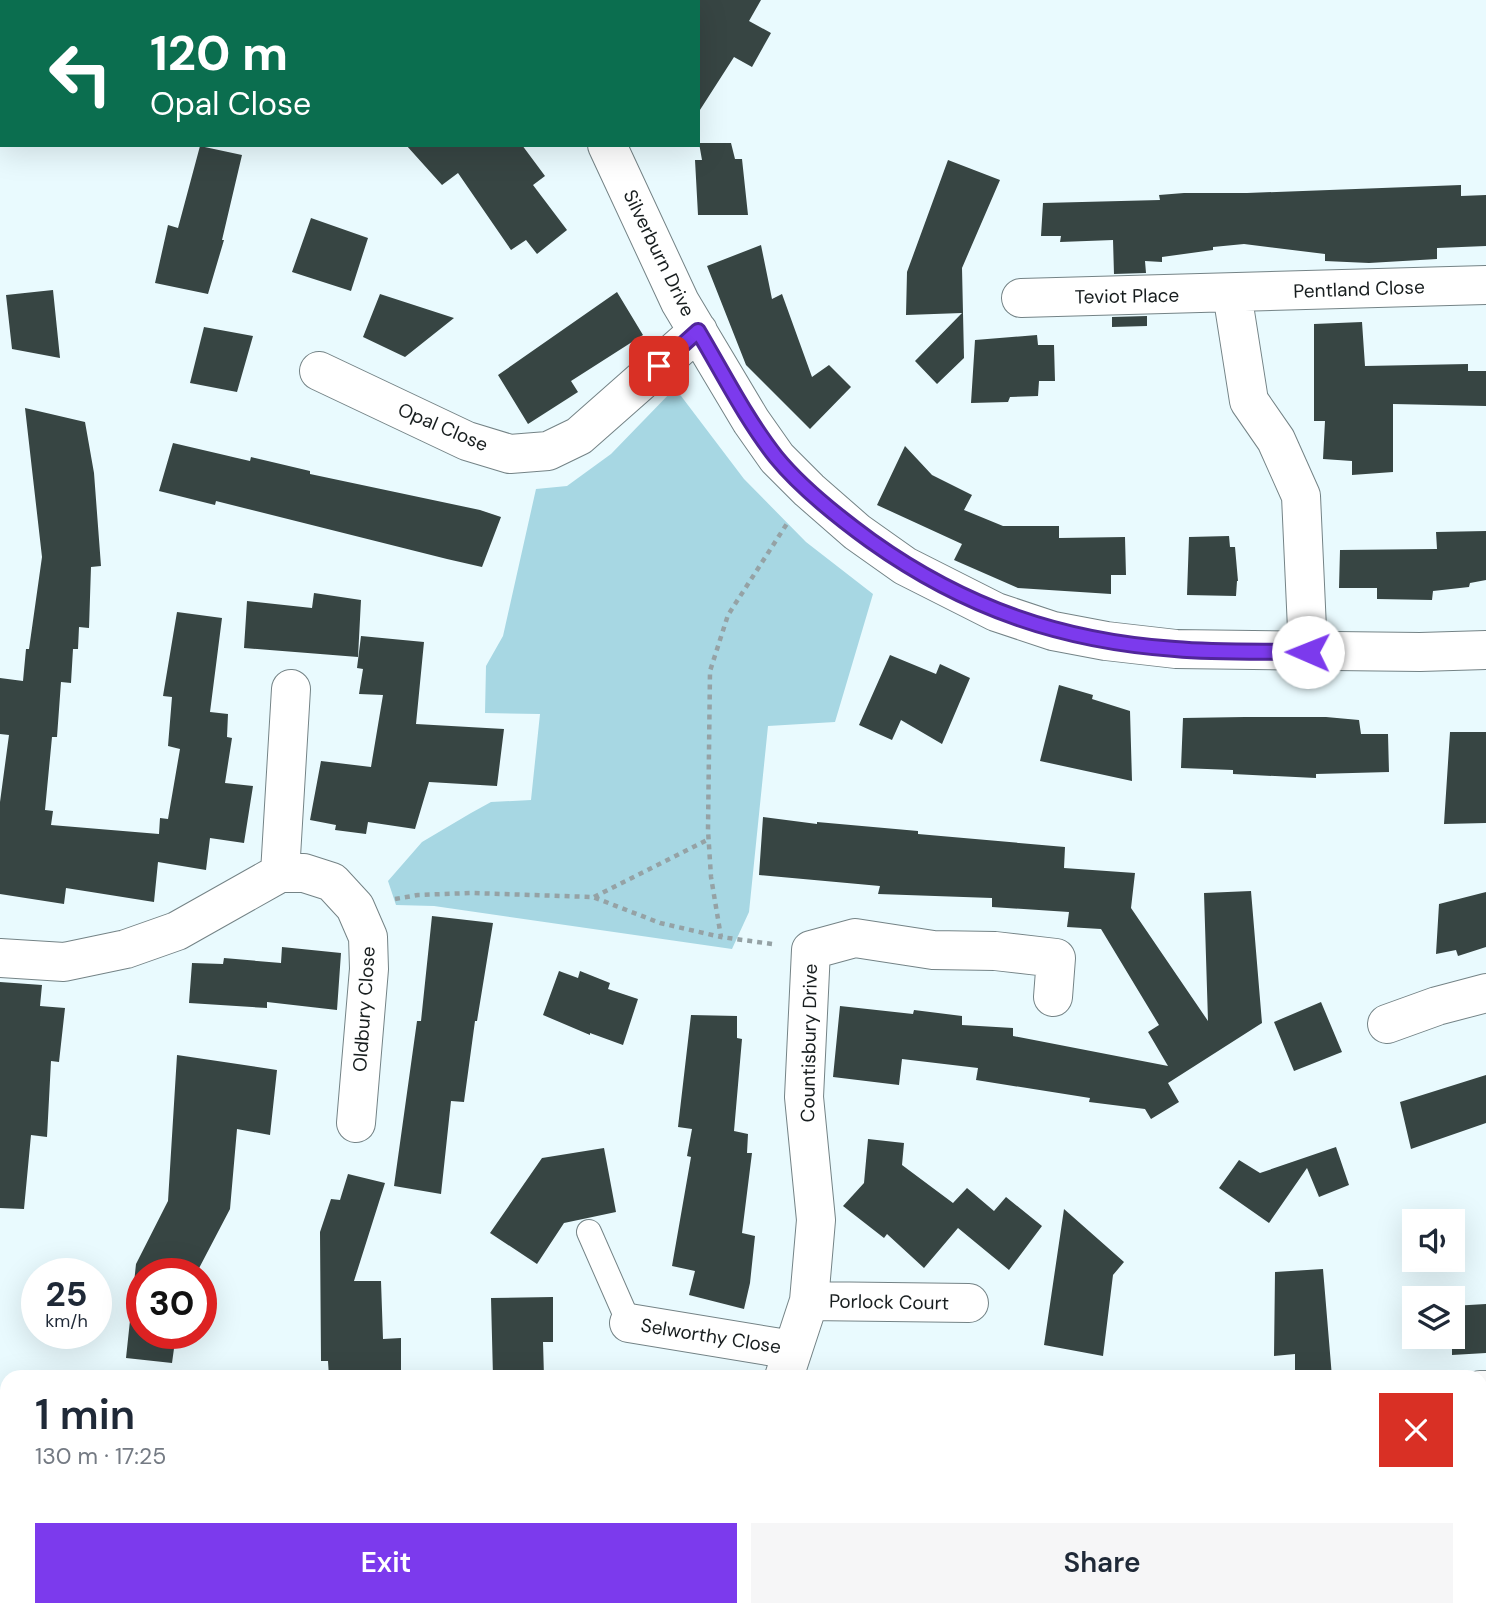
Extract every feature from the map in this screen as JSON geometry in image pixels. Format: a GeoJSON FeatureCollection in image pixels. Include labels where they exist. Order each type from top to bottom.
{"type":"FeatureCollection","features":[{"type":"Feature","properties":{"kind":"street","name":"Silverburn Drive"},"geometry":{"type":"LineString","coordinates":[[608,147],[680,302],[777,458],[808,491],[905,566],[996,612],[1053,631],[1106,641],[1175,649],[1308,652],[1486,650]]}},
{"type":"Feature","properties":{"kind":"street","name":"Pentland Close"},"geometry":{"type":"LineString","coordinates":[[1232,293],[1486,285]]}},
{"type":"Feature","properties":{"kind":"street","name":"Teviot Place"},"geometry":{"type":"LineString","coordinates":[[1021,298],[1232,293]]}},
{"type":"Feature","properties":{"kind":"street"},"geometry":{"type":"LineString","coordinates":[[1232,293],[1249,401],[1276,440],[1301,496],[1308,652]]}},
{"type":"Feature","properties":{"kind":"street","name":"Opal Close"},"geometry":{"type":"LineString","coordinates":[[319,371],[467,441],[510,454],[548,451],[579,436],[698,331]]}},
{"type":"Feature","properties":{"kind":"street"},"geometry":{"type":"LineString","coordinates":[[0,958],[64,961],[126,949],[177,931],[280,873],[291,689]]}},
{"type":"Feature","properties":{"kind":"street","name":"Oldbury Close"},"geometry":{"type":"LineString","coordinates":[[280,873],[304,873],[332,883],[355,906],[368,937],[369,969],[356,1123]]}},
{"type":"Feature","properties":{"kind":"street","name":"Countisbury Drive"},"geometry":{"type":"LineString","coordinates":[[788,1364],[808,1301],[816,1220],[804,1097],[811,950],[855,938],[933,950],[995,951],[1056,958],[1053,997]]}},
{"type":"Feature","properties":{"kind":"street"},"geometry":{"type":"LineString","coordinates":[[1387,1024],[1437,1006],[1486,993]]}},
{"type":"Feature","properties":{"kind":"street","name":"Porlock Court"},"geometry":{"type":"LineString","coordinates":[[808,1301],[969,1303]]}},
{"type":"Feature","properties":{"kind":"street","name":"Selworthy Close"},"geometry":{"type":"LineString","coordinates":[[629,1322],[788,1364]]}},
{"type":"Feature","properties":{"kind":"lane"},"geometry":{"type":"LineString","coordinates":[[589,1232],[629,1322]]}},
{"type":"Feature","properties":{"kind":"path"},"geometry":{"type":"LineString","coordinates":[[721,937],[711,877],[709,839],[710,671],[728,615],[808,491]]}},
{"type":"Feature","properties":{"kind":"path"},"geometry":{"type":"LineString","coordinates":[[593,897],[709,839]]}},
{"type":"Feature","properties":{"kind":"path"},"geometry":{"type":"LineString","coordinates":[[357,911],[383,902],[418,895],[471,892],[593,897],[660,923],[721,937],[811,950]]}},
{"type":"Feature","properties":{"kind":"shaded area"},"geometry":{"type":"Polygon","coordinates":[[[675,388],[744,479],[806,542],[873,594],[835,722],[768,726],[749,912],[732,949],[434,906],[396,905],[388,881],[422,842],[491,802],[531,800],[540,714],[485,713],[486,666],[503,636],[536,489],[567,486],[611,454],[675,388]]]}},
{"type":"Feature","properties":{"kind":"building"},"geometry":{"type":"Polygon","coordinates":[[[700,0],[761,0],[749,21],[771,33],[752,67],[734,57],[700,110],[700,0]]]}},
{"type":"Feature","properties":{"kind":"building"},"geometry":{"type":"Polygon","coordinates":[[[700,143],[731,143],[735,159],[742,159],[748,215],[698,215],[695,160],[702,160],[700,143]]]}},
{"type":"Feature","properties":{"kind":"building"},"geometry":{"type":"Polygon","coordinates":[[[200,147],[242,155],[224,240],[208,294],[155,283],[168,225],[178,228],[200,147]]]}},
{"type":"Feature","properties":{"kind":"building"},"geometry":{"type":"Polygon","coordinates":[[[408,147],[523,147],[545,176],[533,185],[567,230],[537,254],[526,240],[511,250],[458,173],[442,185],[408,147]]]}},
{"type":"Feature","properties":{"kind":"building"},"geometry":{"type":"Polygon","coordinates":[[[948,160],[1000,180],[962,268],[964,358],[937,384],[915,361],[962,313],[906,315],[907,272],[948,160]]]}},
{"type":"Feature","properties":{"kind":"building"},"geometry":{"type":"Polygon","coordinates":[[[1461,185],[1461,196],[1486,195],[1486,246],[1437,248],[1437,259],[1369,263],[1325,261],[1325,254],[1244,244],[1162,257],[1162,262],[1145,261],[1146,273],[1114,274],[1113,240],[1060,242],[1061,236],[1041,236],[1043,203],[1160,200],[1159,195],[1184,193],[1461,185]]]}},
{"type":"Feature","properties":{"kind":"building"},"geometry":{"type":"Polygon","coordinates":[[[311,218],[368,238],[351,291],[292,272],[311,218]]]}},
{"type":"Feature","properties":{"kind":"building"},"geometry":{"type":"Polygon","coordinates":[[[761,245],[772,299],[782,294],[812,377],[829,365],[851,387],[810,429],[746,365],[707,266],[761,245]]]}},
{"type":"Feature","properties":{"kind":"building"},"geometry":{"type":"Polygon","coordinates":[[[53,290],[60,358],[12,349],[6,295],[53,290]]]}},
{"type":"Feature","properties":{"kind":"building"},"geometry":{"type":"Polygon","coordinates":[[[617,292],[643,335],[571,381],[578,392],[528,424],[498,375],[617,292]]]}},
{"type":"Feature","properties":{"kind":"building"},"geometry":{"type":"Polygon","coordinates":[[[380,294],[454,318],[405,357],[363,337],[380,294]]]}},
{"type":"Feature","properties":{"kind":"building"},"geometry":{"type":"Polygon","coordinates":[[[1147,316],[1147,326],[1112,327],[1112,317],[1147,316]]]}},
{"type":"Feature","properties":{"kind":"building"},"geometry":{"type":"Polygon","coordinates":[[[1362,322],[1365,366],[1468,364],[1468,371],[1486,371],[1486,406],[1393,404],[1393,472],[1352,475],[1352,461],[1323,459],[1325,421],[1314,421],[1314,324],[1362,322]]]}},
{"type":"Feature","properties":{"kind":"building"},"geometry":{"type":"Polygon","coordinates":[[[204,327],[253,336],[237,392],[190,383],[204,327]]]}},
{"type":"Feature","properties":{"kind":"building"},"geometry":{"type":"Polygon","coordinates":[[[1037,335],[1038,345],[1054,345],[1055,381],[1039,381],[1038,396],[1010,397],[1008,402],[971,403],[975,340],[1037,335]]]}},
{"type":"Feature","properties":{"kind":"building"},"geometry":{"type":"Polygon","coordinates":[[[25,408],[85,422],[94,473],[101,566],[91,567],[89,628],[79,627],[78,649],[73,649],[71,683],[61,682],[57,737],[52,737],[45,810],[53,811],[51,825],[159,834],[160,818],[168,819],[180,749],[168,746],[172,697],[163,696],[177,612],[222,618],[210,712],[228,714],[227,737],[232,738],[225,783],[253,786],[244,843],[210,838],[206,870],[158,862],[154,902],[66,888],[64,904],[0,894],[0,802],[9,735],[0,734],[0,678],[23,681],[42,557],[25,408]]]}},
{"type":"Feature","properties":{"kind":"building"},"geometry":{"type":"Polygon","coordinates":[[[173,443],[250,461],[251,457],[310,471],[310,474],[480,510],[501,517],[482,567],[216,501],[215,505],[159,491],[173,443]]]}},
{"type":"Feature","properties":{"kind":"building"},"geometry":{"type":"Polygon","coordinates":[[[905,446],[932,475],[972,495],[964,510],[1003,526],[1059,526],[1059,538],[1125,537],[1126,575],[1111,575],[1111,594],[1018,588],[954,560],[962,544],[877,505],[905,446]]]}},
{"type":"Feature","properties":{"kind":"building"},"geometry":{"type":"Polygon","coordinates":[[[1486,531],[1486,580],[1470,583],[1469,587],[1433,591],[1432,600],[1377,599],[1377,588],[1339,588],[1340,550],[1437,549],[1436,532],[1486,531]]]}},
{"type":"Feature","properties":{"kind":"building"},"geometry":{"type":"Polygon","coordinates":[[[1229,536],[1230,547],[1235,547],[1238,581],[1236,596],[1187,595],[1189,537],[1229,536]]]}},
{"type":"Feature","properties":{"kind":"building"},"geometry":{"type":"Polygon","coordinates":[[[314,593],[361,600],[358,657],[244,648],[247,601],[312,608],[314,593]]]}},
{"type":"Feature","properties":{"kind":"building"},"geometry":{"type":"Polygon","coordinates":[[[361,636],[424,642],[416,724],[504,729],[497,786],[429,782],[415,829],[368,822],[366,834],[335,830],[336,825],[310,820],[321,761],[371,767],[383,695],[359,694],[363,669],[357,668],[361,636]]]}},
{"type":"Feature","properties":{"kind":"building"},"geometry":{"type":"Polygon","coordinates":[[[890,655],[936,674],[940,664],[970,678],[942,744],[901,720],[892,740],[859,725],[890,655]]]}},
{"type":"Feature","properties":{"kind":"building"},"geometry":{"type":"Polygon","coordinates":[[[1059,685],[1093,695],[1092,699],[1130,711],[1132,781],[1040,761],[1059,685]]]}},
{"type":"Feature","properties":{"kind":"building"},"geometry":{"type":"Polygon","coordinates":[[[1326,717],[1359,720],[1361,734],[1388,734],[1389,772],[1316,774],[1316,778],[1233,774],[1233,770],[1181,768],[1183,718],[1326,717]]]}},
{"type":"Feature","properties":{"kind":"building"},"geometry":{"type":"Polygon","coordinates":[[[1450,732],[1486,732],[1486,823],[1444,824],[1450,732]]]}},
{"type":"Feature","properties":{"kind":"building"},"geometry":{"type":"Polygon","coordinates":[[[763,817],[1065,847],[1064,868],[1135,873],[1131,908],[1208,1021],[1204,893],[1251,891],[1262,1023],[1168,1083],[1179,1102],[1151,1119],[1145,1109],[1089,1102],[1090,1098],[976,1080],[978,1068],[902,1059],[899,1085],[833,1077],[840,1006],[962,1016],[962,1025],[1013,1028],[1013,1036],[1168,1066],[1148,1032],[1159,1025],[1101,929],[1067,927],[1069,912],[992,907],[992,898],[878,894],[880,886],[759,875],[763,817]]]}},
{"type":"Feature","properties":{"kind":"building"},"geometry":{"type":"Polygon","coordinates":[[[1486,892],[1486,947],[1458,956],[1456,950],[1436,954],[1439,904],[1486,892]]]}},
{"type":"Feature","properties":{"kind":"building"},"geometry":{"type":"Polygon","coordinates":[[[432,916],[493,923],[464,1102],[451,1101],[441,1194],[394,1186],[417,1021],[421,1021],[432,916]]]}},
{"type":"Feature","properties":{"kind":"building"},"geometry":{"type":"Polygon","coordinates":[[[282,947],[341,953],[337,1010],[267,1002],[267,1008],[189,1003],[192,963],[223,964],[224,958],[281,963],[282,947]]]}},
{"type":"Feature","properties":{"kind":"building"},"geometry":{"type":"Polygon","coordinates":[[[559,971],[578,978],[580,971],[610,983],[608,989],[638,999],[623,1045],[590,1035],[543,1015],[559,971]]]}},
{"type":"Feature","properties":{"kind":"building"},"geometry":{"type":"Polygon","coordinates":[[[0,982],[42,985],[40,1006],[65,1008],[59,1062],[51,1061],[47,1137],[31,1135],[24,1209],[0,1208],[0,982]]]}},
{"type":"Feature","properties":{"kind":"building"},"geometry":{"type":"Polygon","coordinates":[[[1321,1002],[1342,1052],[1294,1071],[1274,1022],[1321,1002]]]}},
{"type":"Feature","properties":{"kind":"building"},"geometry":{"type":"Polygon","coordinates":[[[691,1015],[737,1016],[737,1038],[742,1039],[734,1131],[748,1134],[747,1153],[752,1153],[742,1233],[755,1236],[744,1309],[689,1295],[695,1271],[672,1266],[691,1157],[687,1156],[692,1129],[678,1127],[691,1015]]]}},
{"type":"Feature","properties":{"kind":"building"},"geometry":{"type":"Polygon","coordinates":[[[177,1055],[277,1070],[270,1135],[237,1129],[230,1209],[204,1258],[139,1258],[168,1201],[177,1055]]]}},
{"type":"Feature","properties":{"kind":"building"},"geometry":{"type":"Polygon","coordinates":[[[1486,1075],[1486,1123],[1411,1149],[1400,1102],[1486,1075]]]}},
{"type":"Feature","properties":{"kind":"building"},"geometry":{"type":"Polygon","coordinates":[[[868,1139],[904,1143],[902,1165],[953,1203],[967,1188],[994,1211],[1006,1197],[1042,1226],[1009,1270],[958,1228],[924,1268],[887,1234],[884,1238],[843,1206],[864,1183],[868,1139]]]}},
{"type":"Feature","properties":{"kind":"building"},"geometry":{"type":"Polygon","coordinates":[[[1336,1147],[1349,1185],[1319,1197],[1307,1168],[1269,1223],[1219,1188],[1239,1160],[1260,1173],[1336,1147]]]}},
{"type":"Feature","properties":{"kind":"building"},"geometry":{"type":"Polygon","coordinates":[[[604,1148],[616,1212],[564,1223],[537,1264],[490,1233],[542,1158],[604,1148]]]}},
{"type":"Feature","properties":{"kind":"building"},"geometry":{"type":"Polygon","coordinates":[[[348,1174],[385,1183],[354,1281],[381,1281],[383,1339],[401,1338],[401,1370],[329,1370],[328,1361],[321,1361],[320,1232],[331,1199],[340,1200],[348,1174]]]}},
{"type":"Feature","properties":{"kind":"building"},"geometry":{"type":"Polygon","coordinates":[[[1064,1209],[1124,1262],[1113,1275],[1103,1356],[1044,1345],[1064,1209]]]}},
{"type":"Feature","properties":{"kind":"building"},"geometry":{"type":"Polygon","coordinates":[[[1323,1269],[1331,1370],[1295,1370],[1295,1354],[1274,1356],[1275,1272],[1323,1269]]]}},
{"type":"Feature","properties":{"kind":"building"},"geometry":{"type":"Polygon","coordinates":[[[553,1297],[553,1342],[543,1342],[544,1370],[493,1370],[491,1298],[553,1297]]]}},
{"type":"Feature","properties":{"kind":"building"},"geometry":{"type":"Polygon","coordinates":[[[1486,1304],[1486,1353],[1452,1355],[1452,1349],[1465,1349],[1465,1305],[1486,1304]]]}},
{"type":"Feature","properties":{"kind":"building"},"geometry":{"type":"Polygon","coordinates":[[[127,1349],[174,1349],[172,1363],[126,1358],[127,1349]]]}},
{"type":"Feature","properties":{"kind":"route"},"geometry":{"type":"LineString","coordinates":[[659,366],[698,331],[751,421],[777,458],[808,491],[905,566],[996,612],[1053,631],[1106,641],[1175,649],[1308,652]]}}]}
